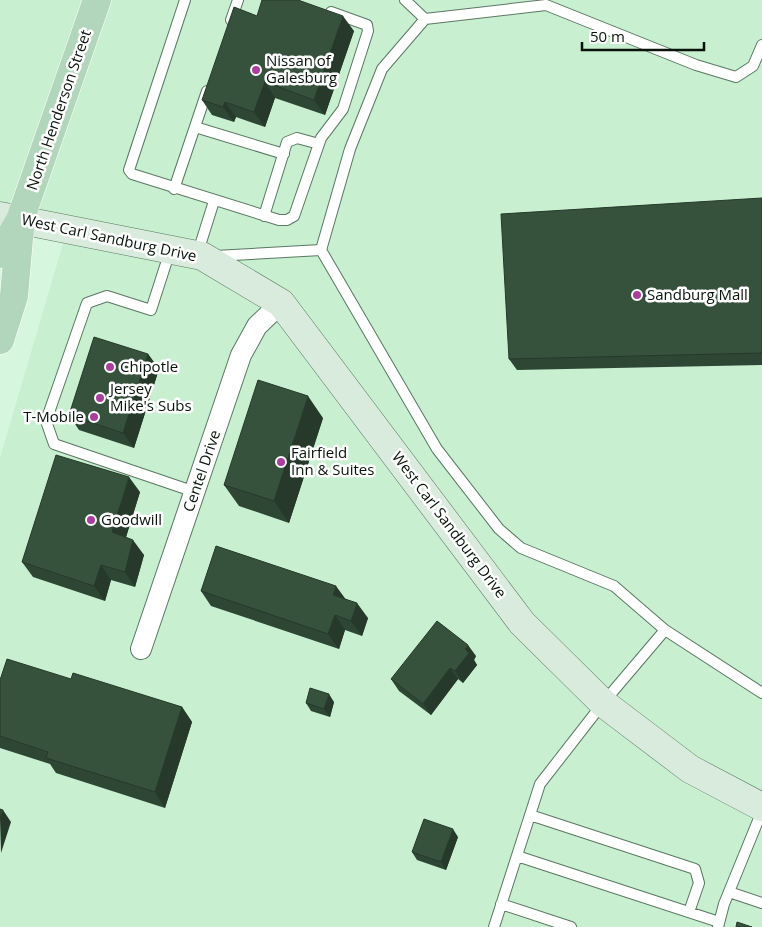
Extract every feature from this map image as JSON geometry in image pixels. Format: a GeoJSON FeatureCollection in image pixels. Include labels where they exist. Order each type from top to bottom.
{"type":"FeatureCollection","features":[{"type":"Feature","properties":{"kind":"main road","name":"North Henderson Street"},"geometry":{"type":"LineString","coordinates":[[0,254],[10,218],[97,0]]}},
{"type":"Feature","properties":{"kind":"main road","name":"North Henderson Street"},"geometry":{"type":"LineString","coordinates":[[0,340],[14,296],[10,218]]}},
{"type":"Feature","properties":{"kind":"street","name":"West Carl Sandburg Drive"},"geometry":{"type":"LineString","coordinates":[[10,218],[199,256],[281,303],[522,623],[602,703],[690,769],[762,809]]}},
{"type":"Feature","properties":{"kind":"street","name":"Centel Drive"},"geometry":{"type":"LineString","coordinates":[[141,649],[241,355],[258,326],[281,303]]}},
{"type":"Feature","properties":{"kind":"lane"},"geometry":{"type":"LineString","coordinates":[[185,0],[129,165],[132,174],[174,189],[264,216],[287,220],[294,216],[319,144],[343,109],[368,31],[368,26],[361,22],[320,8]]}},
{"type":"Feature","properties":{"kind":"lane"},"geometry":{"type":"LineString","coordinates":[[229,27],[238,0]]}},
{"type":"Feature","properties":{"kind":"lane"},"geometry":{"type":"LineString","coordinates":[[405,0],[424,19]]}},
{"type":"Feature","properties":{"kind":"lane"},"geometry":{"type":"LineString","coordinates":[[762,45],[753,66],[736,77],[696,65],[546,2],[424,19],[382,69],[350,149],[321,250],[437,450],[499,529],[521,548],[614,586],[664,630],[762,694]]}},
{"type":"Feature","properties":{"kind":"lane"},"geometry":{"type":"LineString","coordinates":[[174,189],[210,82]]}},
{"type":"Feature","properties":{"kind":"lane"},"geometry":{"type":"LineString","coordinates":[[195,127],[284,154]]}},
{"type":"Feature","properties":{"kind":"lane"},"geometry":{"type":"LineString","coordinates":[[264,216],[287,142],[297,138],[319,144]]}},
{"type":"Feature","properties":{"kind":"lane"},"geometry":{"type":"LineString","coordinates":[[214,201],[199,256],[321,250]]}},
{"type":"Feature","properties":{"kind":"lane"},"geometry":{"type":"LineString","coordinates":[[170,250],[151,310],[107,296],[87,303],[46,422],[54,444],[195,492]]}},
{"type":"Feature","properties":{"kind":"lane"},"geometry":{"type":"LineString","coordinates":[[494,927],[540,784],[602,703],[664,630]]}},
{"type":"Feature","properties":{"kind":"lane"},"geometry":{"type":"LineString","coordinates":[[517,856],[689,912],[718,924],[762,809]]}},
{"type":"Feature","properties":{"kind":"lane"},"geometry":{"type":"LineString","coordinates":[[530,815],[695,869],[699,883],[689,912]]}},
{"type":"Feature","properties":{"kind":"lane"},"geometry":{"type":"LineString","coordinates":[[729,892],[762,903]]}},
{"type":"Feature","properties":{"kind":"lane"},"geometry":{"type":"LineString","coordinates":[[501,904],[571,927]]}},
{"type":"Feature","properties":{"kind":"shaded area"},"geometry":{"type":"Polygon","coordinates":[[[0,0],[762,0],[762,927],[0,927],[0,458],[67,230],[0,216],[0,0]]]}},
{"type":"Feature","properties":{"kind":"building"},"geometry":{"type":"Polygon","coordinates":[[[262,0],[298,0],[343,16],[314,100],[265,82],[254,112],[225,102],[223,107],[202,100],[234,7],[257,16],[262,0]]]}},
{"type":"Feature","properties":{"kind":"building","name":"Sandburg Mall"},"geometry":{"type":"Polygon","coordinates":[[[762,198],[762,353],[509,359],[501,214],[762,198]]]}},
{"type":"Feature","properties":{"kind":"building"},"geometry":{"type":"Polygon","coordinates":[[[94,337],[148,354],[123,433],[69,415],[94,337]]]}},
{"type":"Feature","properties":{"kind":"building"},"geometry":{"type":"Polygon","coordinates":[[[258,380],[308,396],[274,501],[224,485],[258,380]]]}},
{"type":"Feature","properties":{"kind":"building","name":"Goodwill"},"geometry":{"type":"Polygon","coordinates":[[[56,455],[129,477],[112,532],[133,540],[125,572],[101,565],[94,586],[22,562],[56,455]]]}},
{"type":"Feature","properties":{"kind":"building"},"geometry":{"type":"Polygon","coordinates":[[[216,546],[336,586],[333,595],[357,603],[351,621],[335,615],[328,634],[201,591],[216,546]]]}},
{"type":"Feature","properties":{"kind":"building"},"geometry":{"type":"Polygon","coordinates":[[[437,621],[468,645],[465,649],[469,653],[455,671],[450,668],[423,704],[391,679],[437,621]]]}},
{"type":"Feature","properties":{"kind":"building"},"geometry":{"type":"Polygon","coordinates":[[[7,659],[71,679],[73,673],[182,707],[155,792],[46,758],[48,752],[0,736],[0,680],[7,659]]]}},
{"type":"Feature","properties":{"kind":"building"},"geometry":{"type":"Polygon","coordinates":[[[310,688],[329,694],[324,709],[306,703],[310,688]]]}},
{"type":"Feature","properties":{"kind":"building"},"geometry":{"type":"Polygon","coordinates":[[[424,819],[453,829],[441,862],[412,852],[424,819]]]}},
{"type":"Feature","properties":{"kind":"building"},"geometry":{"type":"Polygon","coordinates":[[[737,922],[752,927],[736,927],[737,922]]]}},
{"type":"Feature","properties":{"kind":"place","name":"Nissan of Galesburg"},"geometry":{"type":"Point","coordinates":[256,70]}},
{"type":"Feature","properties":{"kind":"place","name":"Sandburg Mall"},"geometry":{"type":"Point","coordinates":[637,295]}},
{"type":"Feature","properties":{"kind":"place","name":"Chipotle"},"geometry":{"type":"Point","coordinates":[110,367]}},
{"type":"Feature","properties":{"kind":"place","name":"Jersey Mike's Subs"},"geometry":{"type":"Point","coordinates":[100,398]}},
{"type":"Feature","properties":{"kind":"place","name":"T-Mobile"},"geometry":{"type":"Point","coordinates":[94,417]}},
{"type":"Feature","properties":{"kind":"place","name":"Fairfield Inn & Suites"},"geometry":{"type":"Point","coordinates":[281,462]}},
{"type":"Feature","properties":{"kind":"place","name":"Goodwill"},"geometry":{"type":"Point","coordinates":[91,520]}}]}
